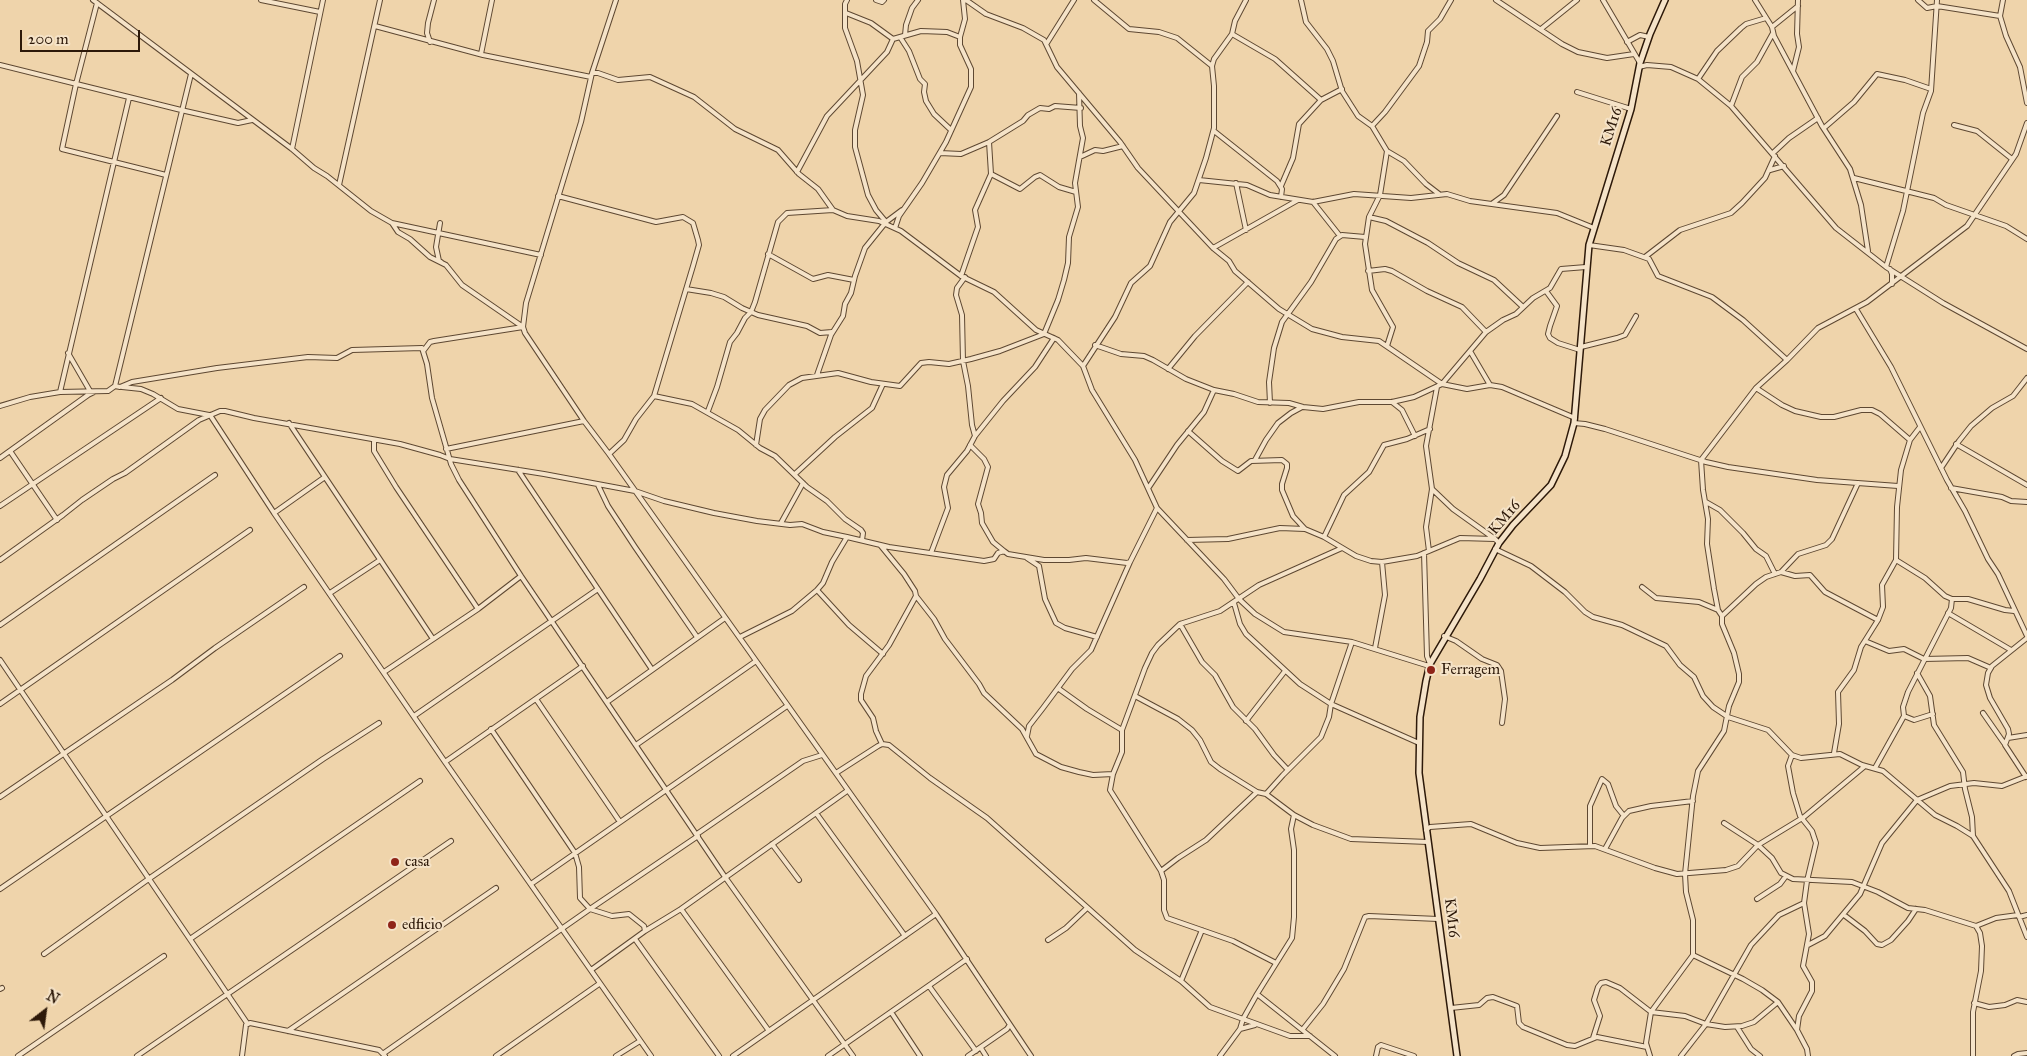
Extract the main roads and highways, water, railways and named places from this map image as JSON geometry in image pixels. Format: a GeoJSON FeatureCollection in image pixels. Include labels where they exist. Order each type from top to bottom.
{"type":"FeatureCollection","features":[{"type":"Feature","properties":{"kind":"place","name":"Ferragem"},"geometry":{"type":"Point","coordinates":[1431,670]}},
{"type":"Feature","properties":{"kind":"place","name":"casa"},"geometry":{"type":"Point","coordinates":[395,862]}},
{"type":"Feature","properties":{"kind":"place","name":"edficio"},"geometry":{"type":"Point","coordinates":[392,925]}}]}
